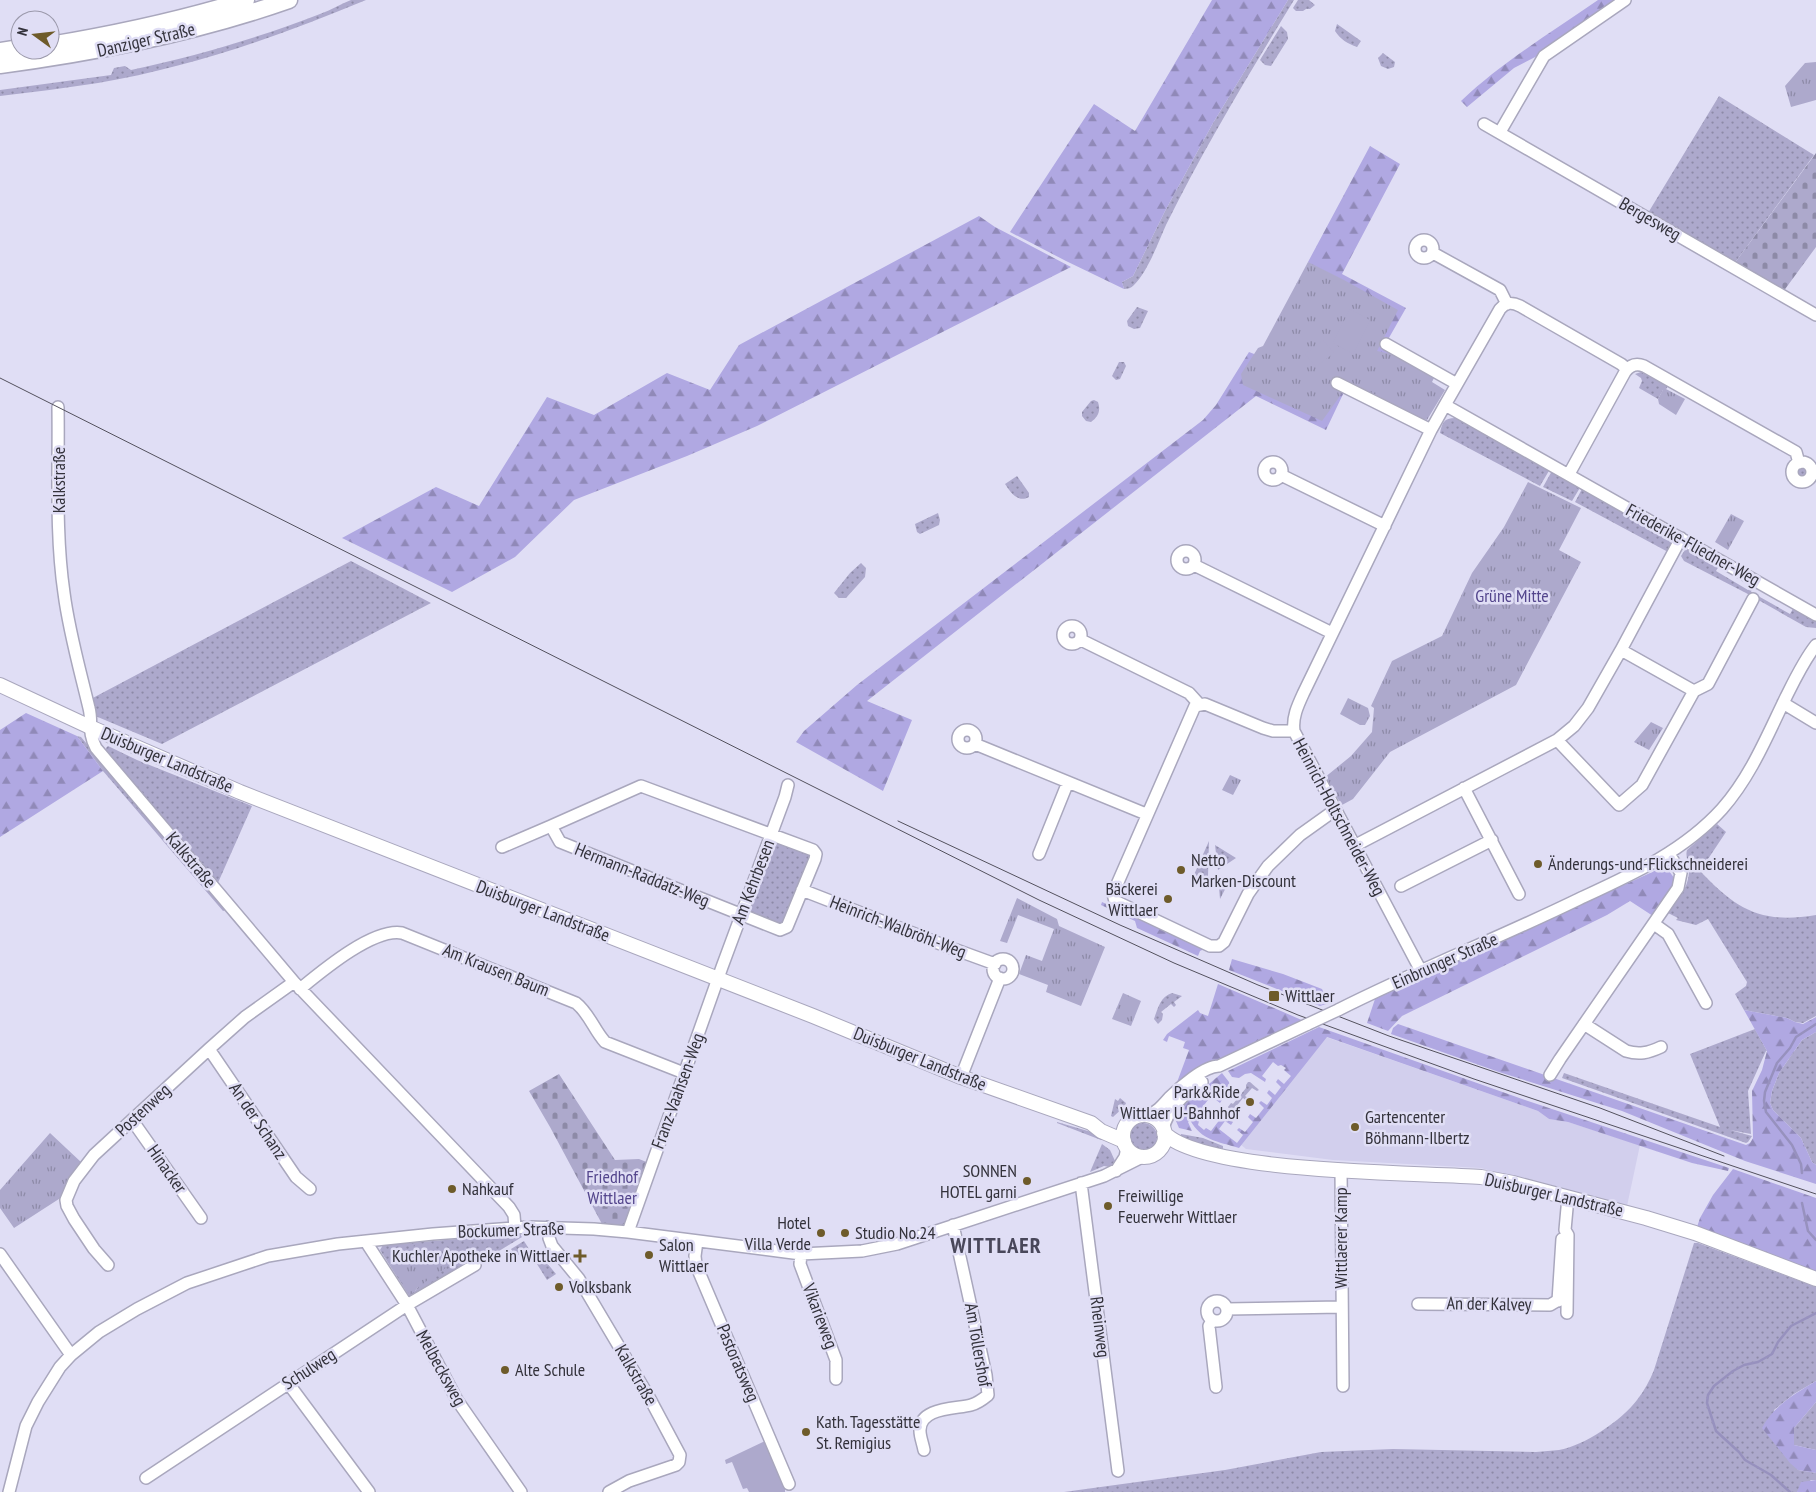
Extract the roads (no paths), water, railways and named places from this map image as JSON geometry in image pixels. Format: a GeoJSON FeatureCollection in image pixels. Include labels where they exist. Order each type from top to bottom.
{"type":"FeatureCollection","features":[{"type":"Feature","properties":{"kind":"highway","name":"Danziger Straße"},"geometry":{"type":"LineString","coordinates":[[60,43],[190,17],[246,0]]}},
{"type":"Feature","properties":{"kind":"highway","name":"Danziger Straße"},"geometry":{"type":"LineString","coordinates":[[0,65],[89,53],[142,42],[215,24],[289,0]]}},
{"type":"Feature","properties":{"kind":"main road","name":"Duisburger Landstraße"},"geometry":{"type":"LineString","coordinates":[[0,685],[90,727],[240,792],[961,1076],[1091,1124],[1101,1132],[1118,1137],[1132,1153],[1142,1157],[1153,1155],[1158,1151],[1180,1152],[1192,1149]]}},
{"type":"Feature","properties":{"kind":"main road","name":"Duisburger Landstraße"},"geometry":{"type":"LineString","coordinates":[[1091,1124],[1103,1122],[1118,1126],[1127,1124],[1135,1118],[1147,1116],[1155,1119],[1170,1139],[1192,1149],[1265,1164],[1481,1177],[1513,1183],[1695,1233],[1816,1279]]}},
{"type":"Feature","properties":{"kind":"main road"},"geometry":{"type":"LineString","coordinates":[[1125,1144],[1124,1133],[1127,1124]]}},
{"type":"Feature","properties":{"kind":"main road"},"geometry":{"type":"LineString","coordinates":[[1158,1151],[1163,1144],[1164,1131]]}},
{"type":"Feature","properties":{"kind":"street"},"geometry":{"type":"LineString","coordinates":[[1500,132],[1544,56],[1625,0]]}},
{"type":"Feature","properties":{"kind":"street","name":"Bergesweg"},"geometry":{"type":"LineString","coordinates":[[1484,124],[1816,315]]}},
{"type":"Feature","properties":{"kind":"street"},"geometry":{"type":"LineString","coordinates":[[1433,253],[1500,290],[1507,304]]}},
{"type":"Feature","properties":{"kind":"street"},"geometry":{"type":"LineString","coordinates":[[1446,405],[1500,309],[1507,304],[1514,303],[1520,306],[1627,369]]}},
{"type":"Feature","properties":{"kind":"street"},"geometry":{"type":"LineString","coordinates":[[1386,344],[1457,384]]}},
{"type":"Feature","properties":{"kind":"street"},"geometry":{"type":"LineString","coordinates":[[1569,474],[1627,369],[1636,364],[1644,366],[1796,452],[1799,462]]}},
{"type":"Feature","properties":{"kind":"street"},"geometry":{"type":"LineString","coordinates":[[1337,383],[1431,430]]}},
{"type":"Feature","properties":{"kind":"street","name":"Friederike-Fliedner-Weg"},"geometry":{"type":"LineString","coordinates":[[1446,405],[1816,615]]}},
{"type":"Feature","properties":{"kind":"street","name":"Heinrich-Holtschneider-Weg"},"geometry":{"type":"LineString","coordinates":[[1421,971],[1294,731],[1294,718],[1297,707],[1431,430],[1446,405]]}},
{"type":"Feature","properties":{"kind":"street","name":"Kalkstraße"},"geometry":{"type":"LineString","coordinates":[[58,407],[61,567],[68,622],[90,710],[90,727],[96,748],[297,986],[509,1206],[514,1215],[515,1228]]}},
{"type":"Feature","properties":{"kind":"street"},"geometry":{"type":"LineString","coordinates":[[1282,475],[1385,526]]}},
{"type":"Feature","properties":{"kind":"street"},"geometry":{"type":"LineString","coordinates":[[1354,846],[1557,740],[1574,726],[1588,708],[1681,538]]}},
{"type":"Feature","properties":{"kind":"street"},"geometry":{"type":"LineString","coordinates":[[1194,565],[1332,634]]}},
{"type":"Feature","properties":{"kind":"street"},"geometry":{"type":"LineString","coordinates":[[1557,740],[1619,805],[1642,785],[1694,691],[1708,684],[1753,598]]}},
{"type":"Feature","properties":{"kind":"street"},"geometry":{"type":"LineString","coordinates":[[1081,640],[1189,693],[1199,704]]}},
{"type":"Feature","properties":{"kind":"street","name":"Einbrunger Straße"},"geometry":{"type":"LineString","coordinates":[[1147,1116],[1155,1113],[1184,1085],[1209,1068],[1219,1066],[1421,971],[1549,914],[1669,854],[1686,842],[1721,810],[1732,796],[1755,761],[1794,681],[1816,645]]}},
{"type":"Feature","properties":{"kind":"street"},"geometry":{"type":"LineString","coordinates":[[1621,650],[1694,691]]}},
{"type":"Feature","properties":{"kind":"street"},"geometry":{"type":"LineString","coordinates":[[1783,703],[1816,722]]}},
{"type":"Feature","properties":{"kind":"street"},"geometry":{"type":"LineString","coordinates":[[1294,731],[1273,731],[1210,706],[1199,704],[1194,706],[1115,889],[1115,901],[1213,947],[1219,946],[1224,942],[1248,894],[1268,866],[1300,834],[1335,810]]}},
{"type":"Feature","properties":{"kind":"street"},"geometry":{"type":"LineString","coordinates":[[975,744],[1146,814]]}},
{"type":"Feature","properties":{"kind":"street"},"geometry":{"type":"LineString","coordinates":[[1039,854],[1068,782]]}},
{"type":"Feature","properties":{"kind":"street","name":"Am Kehrbesen"},"geometry":{"type":"LineString","coordinates":[[718,979],[788,785]]}},
{"type":"Feature","properties":{"kind":"street","name":"Hermann-Raddatz-Weg"},"geometry":{"type":"LineString","coordinates":[[502,848],[641,786],[771,836]]}},
{"type":"Feature","properties":{"kind":"street"},"geometry":{"type":"LineString","coordinates":[[1464,788],[1519,894]]}},
{"type":"Feature","properties":{"kind":"street","name":"Hermann-Raddatz-Weg"},"geometry":{"type":"LineString","coordinates":[[551,826],[560,842],[567,846],[741,915]]}},
{"type":"Feature","properties":{"kind":"street"},"geometry":{"type":"LineString","coordinates":[[741,915],[784,930],[787,927],[816,854],[805,846],[771,836]]}},
{"type":"Feature","properties":{"kind":"street"},"geometry":{"type":"LineString","coordinates":[[1400,886],[1492,840]]}},
{"type":"Feature","properties":{"kind":"street"},"geometry":{"type":"LineString","coordinates":[[1550,1075],[1678,888],[1681,873],[1669,854]]}},
{"type":"Feature","properties":{"kind":"street","name":"Heinrich-Walbröhl-Weg"},"geometry":{"type":"LineString","coordinates":[[802,890],[995,964],[1003,959],[1010,961],[1013,966],[1010,976],[1005,979],[1000,978],[961,1076]]}},
{"type":"Feature","properties":{"kind":"street"},"geometry":{"type":"LineString","coordinates":[[1654,924],[1668,934],[1706,1003]]}},
{"type":"Feature","properties":{"kind":"street","name":"Am Krausen Baum"},"geometry":{"type":"LineString","coordinates":[[297,986],[343,955],[379,937],[396,932],[402,933],[576,1003],[583,1009],[598,1035],[605,1042],[684,1073]]}},
{"type":"Feature","properties":{"kind":"street"},"geometry":{"type":"LineString","coordinates":[[995,964],[994,974],[1000,978]]}},
{"type":"Feature","properties":{"kind":"street","name":"Franz-Vaahsen-Weg"},"geometry":{"type":"LineString","coordinates":[[628,1232],[718,979]]}},
{"type":"Feature","properties":{"kind":"street","name":"Postenweg"},"geometry":{"type":"LineString","coordinates":[[108,1265],[94,1249],[74,1219],[66,1200],[74,1181],[94,1155],[245,1017],[297,986]]}},
{"type":"Feature","properties":{"kind":"street"},"geometry":{"type":"LineString","coordinates":[[1584,1024],[1632,1053],[1647,1053],[1660,1047]]}},
{"type":"Feature","properties":{"kind":"street","name":"An der Schanz"},"geometry":{"type":"LineString","coordinates":[[209,1049],[296,1177],[310,1189]]}},
{"type":"Feature","properties":{"kind":"street","name":"Einbrunger Straße"},"geometry":{"type":"LineString","coordinates":[[1164,1131],[1168,1114],[1176,1104],[1192,1088],[1218,1070],[1219,1066]]}},
{"type":"Feature","properties":{"kind":"street","name":"Hinacker"},"geometry":{"type":"LineString","coordinates":[[132,1120],[201,1218]]}},
{"type":"Feature","properties":{"kind":"street"},"geometry":{"type":"LineString","coordinates":[[1116,1171],[1125,1157],[1125,1144]]}},
{"type":"Feature","properties":{"kind":"street","name":"Bockumer Straße"},"geometry":{"type":"LineString","coordinates":[[9,1492],[26,1426],[38,1402],[60,1367],[71,1355],[99,1332],[137,1309],[187,1284],[268,1256],[338,1244],[433,1234],[549,1227],[628,1232],[801,1254],[862,1251],[897,1244],[1104,1176],[1142,1157]]}},
{"type":"Feature","properties":{"kind":"street","name":"Wittlaerer Kamp"},"geometry":{"type":"LineString","coordinates":[[1341,1170],[1343,1386]]}},
{"type":"Feature","properties":{"kind":"street","name":"Rheinweg"},"geometry":{"type":"LineString","coordinates":[[1081,1183],[1118,1471]]}},
{"type":"Feature","properties":{"kind":"street"},"geometry":{"type":"LineString","coordinates":[[1567,1313],[1563,1298],[1568,1234],[1565,1230],[1568,1197]]}},
{"type":"Feature","properties":{"kind":"street","name":"Am Töllershof"},"geometry":{"type":"LineString","coordinates":[[924,1450],[920,1430],[921,1423],[926,1417],[932,1413],[972,1405],[980,1402],[988,1395],[986,1375],[953,1225]]}},
{"type":"Feature","properties":{"kind":"street","name":"Kalkstraße"},"geometry":{"type":"LineString","coordinates":[[549,1227],[549,1238],[552,1246],[584,1288],[650,1397],[680,1455],[679,1462],[676,1465],[629,1481],[609,1492]]}},
{"type":"Feature","properties":{"kind":"street","name":"Melbecksweg"},"geometry":{"type":"LineString","coordinates":[[367,1241],[407,1305],[458,1400],[521,1492]]}},
{"type":"Feature","properties":{"kind":"street","name":"Pastoratsweg"},"geometry":{"type":"LineString","coordinates":[[697,1241],[696,1265],[789,1484]]}},
{"type":"Feature","properties":{"kind":"street"},"geometry":{"type":"LineString","coordinates":[[0,1254],[71,1355]]}},
{"type":"Feature","properties":{"kind":"street","name":"Vikarieweg"},"geometry":{"type":"LineString","coordinates":[[801,1254],[800,1264],[836,1360],[836,1379]]}},
{"type":"Feature","properties":{"kind":"street","name":"Schulweg"},"geometry":{"type":"LineString","coordinates":[[146,1478],[407,1305],[475,1265]]}},
{"type":"Feature","properties":{"kind":"street","name":"An der Kalvey"},"geometry":{"type":"LineString","coordinates":[[1418,1304],[1550,1305],[1563,1298]]}},
{"type":"Feature","properties":{"kind":"street","name":"Wittlaerer Kamp"},"geometry":{"type":"LineString","coordinates":[[1216,1388],[1209,1326],[1212,1320],[1207,1312],[1211,1303],[1221,1302],[1227,1309],[1341,1307]]}},
{"type":"Feature","properties":{"kind":"street"},"geometry":{"type":"LineString","coordinates":[[1212,1320],[1222,1320],[1226,1316],[1227,1309]]}},
{"type":"Feature","properties":{"kind":"street"},"geometry":{"type":"LineString","coordinates":[[288,1383],[369,1492]]}},
{"type":"Feature","properties":{"kind":"waterway"},"geometry":{"type":"LineString","coordinates":[[1802,1173],[1801,1164],[1792,1145],[1766,1112],[1764,1101],[1765,1092],[1777,1063],[1790,1048],[1796,1037],[1816,1024]]}},
{"type":"Feature","properties":{"kind":"waterway"},"geometry":{"type":"LineString","coordinates":[[1802,1203],[1808,1231],[1816,1240]]}},
{"type":"Feature","properties":{"kind":"waterway"},"geometry":{"type":"LineString","coordinates":[[1790,1492],[1771,1475],[1745,1460],[1716,1431],[1707,1403],[1708,1395],[1714,1386],[1733,1371],[1744,1365],[1758,1362],[1772,1354],[1778,1342],[1791,1326],[1816,1313]]}},
{"type":"Feature","properties":{"kind":"tram line"},"geometry":{"type":"LineString","coordinates":[[0,378],[1039,900],[1174,963],[1298,1015],[1474,1079],[1816,1194]]}},
{"type":"Feature","properties":{"kind":"tram line"},"geometry":{"type":"LineString","coordinates":[[898,821],[1120,925],[1258,985],[1389,1036],[1600,1108],[1724,1156]]}},
{"type":"Feature","properties":{"kind":"place","name":"Änderungs-und-Flickschneiderei"},"geometry":{"type":"Point","coordinates":[1538,864]}},
{"type":"Feature","properties":{"kind":"place","name":"Netto Marken-Discount"},"geometry":{"type":"Point","coordinates":[1181,870]}},
{"type":"Feature","properties":{"kind":"place","name":"Bäckerei Wittlaer"},"geometry":{"type":"Point","coordinates":[1168,899]}},
{"type":"Feature","properties":{"kind":"place","name":"Wittlaer"},"geometry":{"type":"Point","coordinates":[1274,996]}},
{"type":"Feature","properties":{"kind":"place","name":"Park&Ride Wittlaer U-Bahnhof"},"geometry":{"type":"Point","coordinates":[1250,1102]}},
{"type":"Feature","properties":{"kind":"place","name":"Gartencenter Böhmann-Ilbertz"},"geometry":{"type":"Point","coordinates":[1355,1127]}},
{"type":"Feature","properties":{"kind":"place","name":"SONNEN HOTEL garni"},"geometry":{"type":"Point","coordinates":[1027,1181]}},
{"type":"Feature","properties":{"kind":"place","name":"Nahkauf"},"geometry":{"type":"Point","coordinates":[452,1189]}},
{"type":"Feature","properties":{"kind":"place","name":"Freiwillige Feuerwehr Wittlaer"},"geometry":{"type":"Point","coordinates":[1108,1206]}},
{"type":"Feature","properties":{"kind":"place","name":"Hotel Villa Verde"},"geometry":{"type":"Point","coordinates":[821,1233]}},
{"type":"Feature","properties":{"kind":"place","name":"Studio No.24"},"geometry":{"type":"Point","coordinates":[845,1233]}},
{"type":"Feature","properties":{"kind":"place","name":"Salon Wittlaer"},"geometry":{"type":"Point","coordinates":[649,1255]}},
{"type":"Feature","properties":{"kind":"place","name":"Kuchler Apotheke in Wittlaer"},"geometry":{"type":"Point","coordinates":[580,1256]}},
{"type":"Feature","properties":{"kind":"place","name":"Volksbank"},"geometry":{"type":"Point","coordinates":[559,1287]}},
{"type":"Feature","properties":{"kind":"place","name":"Alte Schule"},"geometry":{"type":"Point","coordinates":[505,1370]}},
{"type":"Feature","properties":{"kind":"place","name":"Kath. Tagesstätte St. Remigius"},"geometry":{"type":"Point","coordinates":[806,1432]}},
{"type":"Feature","properties":{"kind":"district","name":"WITTLAER"},"geometry":{"type":"Point","coordinates":[996,1245]}},
{"type":"Feature","properties":{"kind":"park label","name":"Grüne Mitte"},"geometry":{"type":"Point","coordinates":[1512,596]}},
{"type":"Feature","properties":{"kind":"park label","name":"Friedhof Wittlaer"},"geometry":{"type":"Point","coordinates":[612,1187]}}]}
